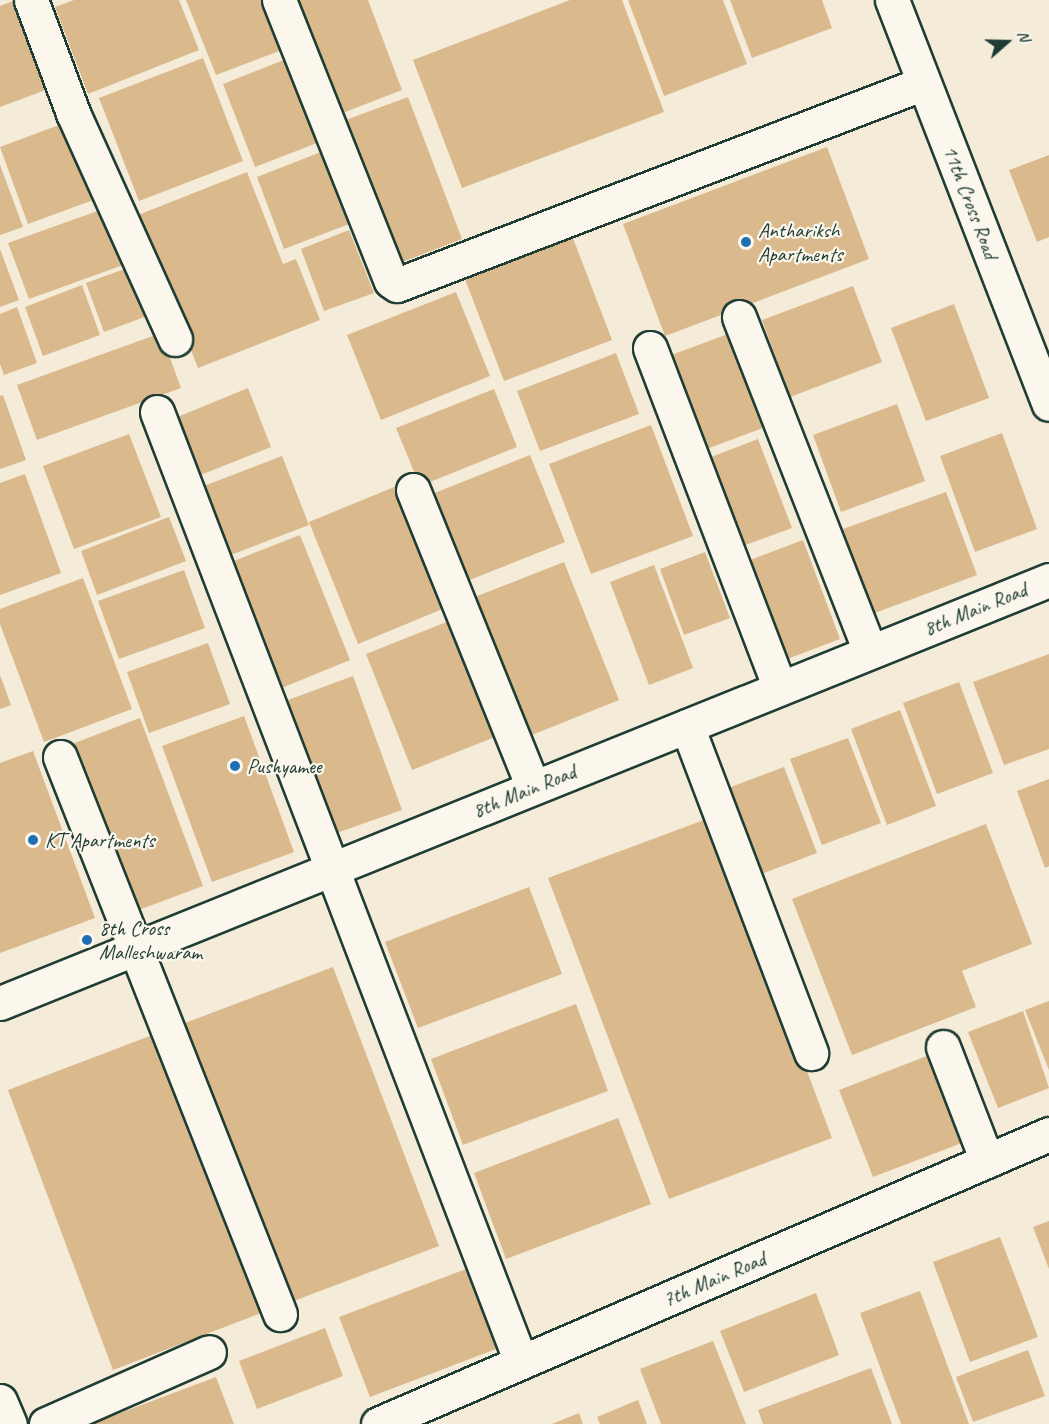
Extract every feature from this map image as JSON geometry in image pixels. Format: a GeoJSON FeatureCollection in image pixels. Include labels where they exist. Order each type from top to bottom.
{"type":"FeatureCollection","features":[{"type":"Feature","properties":{"kind":"street"},"geometry":{"type":"LineString","coordinates":[[31,0],[73,113],[175,339]]}},
{"type":"Feature","properties":{"kind":"street"},"geometry":{"type":"LineString","coordinates":[[279,0],[391,281],[398,285],[924,83]]}},
{"type":"Feature","properties":{"kind":"street","name":"11th Cross Road"},"geometry":{"type":"LineString","coordinates":[[892,0],[1049,404]]}},
{"type":"Feature","properties":{"kind":"street"},"geometry":{"type":"LineString","coordinates":[[739,317],[870,651]]}},
{"type":"Feature","properties":{"kind":"street"},"geometry":{"type":"LineString","coordinates":[[650,348],[780,688]]}},
{"type":"Feature","properties":{"kind":"street"},"geometry":{"type":"LineString","coordinates":[[157,412],[329,871],[521,1362]]}},
{"type":"Feature","properties":{"kind":"street"},"geometry":{"type":"LineString","coordinates":[[412,489],[533,787]]}},
{"type":"Feature","properties":{"kind":"street","name":"8th Main Road"},"geometry":{"type":"LineString","coordinates":[[0,1003],[1049,580]]}},
{"type":"Feature","properties":{"kind":"street"},"geometry":{"type":"LineString","coordinates":[[687,726],[811,1053]]}},
{"type":"Feature","properties":{"kind":"street"},"geometry":{"type":"LineString","coordinates":[[60,758],[280,1314]]}},
{"type":"Feature","properties":{"kind":"street"},"geometry":{"type":"LineString","coordinates":[[942,1047],[987,1161]]}},
{"type":"Feature","properties":{"kind":"street","name":"7th Main Road"},"geometry":{"type":"LineString","coordinates":[[378,1424],[1049,1134]]}},
{"type":"Feature","properties":{"kind":"street"},"geometry":{"type":"LineString","coordinates":[[46,1424],[209,1352]]}},
{"type":"Feature","properties":{"kind":"street"},"geometry":{"type":"LineString","coordinates":[[0,1401],[9,1424]]}},
{"type":"Feature","properties":{"kind":"building"},"geometry":{"type":"Polygon","coordinates":[[[16,0],[51,88],[0,107],[0,6],[16,0]]]}},
{"type":"Feature","properties":{"kind":"building"},"geometry":{"type":"Polygon","coordinates":[[[74,0],[179,0],[199,50],[88,94],[55,7],[74,0]]]}},
{"type":"Feature","properties":{"kind":"building"},"geometry":{"type":"Polygon","coordinates":[[[186,0],[263,0],[282,50],[216,75],[186,0]]]}},
{"type":"Feature","properties":{"kind":"building"},"geometry":{"type":"Polygon","coordinates":[[[297,0],[368,0],[402,90],[340,114],[297,0]]]}},
{"type":"Feature","properties":{"kind":"building"},"geometry":{"type":"Polygon","coordinates":[[[570,0],[622,0],[664,112],[462,188],[413,60],[570,0]]]}},
{"type":"Feature","properties":{"kind":"building"},"geometry":{"type":"Polygon","coordinates":[[[628,0],[723,0],[747,64],[664,96],[628,0]]]}},
{"type":"Feature","properties":{"kind":"building"},"geometry":{"type":"Polygon","coordinates":[[[730,0],[822,0],[832,28],[752,58],[730,0]]]}},
{"type":"Feature","properties":{"kind":"building"},"geometry":{"type":"Polygon","coordinates":[[[203,58],[243,161],[139,201],[99,98],[203,58]]]}},
{"type":"Feature","properties":{"kind":"building"},"geometry":{"type":"Polygon","coordinates":[[[284,60],[317,143],[255,167],[223,84],[284,60]]]}},
{"type":"Feature","properties":{"kind":"building"},"geometry":{"type":"Polygon","coordinates":[[[408,97],[462,239],[397,264],[343,121],[408,97]]]}},
{"type":"Feature","properties":{"kind":"building"},"geometry":{"type":"Polygon","coordinates":[[[67,122],[96,199],[28,224],[0,147],[67,122]]]}},
{"type":"Feature","properties":{"kind":"building","name":"Anthariksh Apartments"},"geometry":{"type":"Polygon","coordinates":[[[827,147],[869,259],[665,336],[623,224],[827,147]]]}},
{"type":"Feature","properties":{"kind":"building"},"geometry":{"type":"Polygon","coordinates":[[[321,152],[349,224],[284,249],[257,177],[321,152]]]}},
{"type":"Feature","properties":{"kind":"building"},"geometry":{"type":"Polygon","coordinates":[[[1049,155],[1049,237],[1037,242],[1009,170],[1049,155]]]}},
{"type":"Feature","properties":{"kind":"building"},"geometry":{"type":"Polygon","coordinates":[[[0,165],[23,227],[0,235],[0,165]]]}},
{"type":"Feature","properties":{"kind":"building"},"geometry":{"type":"Polygon","coordinates":[[[247,172],[283,264],[296,259],[320,320],[198,368],[138,215],[247,172]]]}},
{"type":"Feature","properties":{"kind":"building"},"geometry":{"type":"Polygon","coordinates":[[[106,208],[126,264],[29,299],[8,243],[106,208]]]}},
{"type":"Feature","properties":{"kind":"building"},"geometry":{"type":"Polygon","coordinates":[[[349,230],[374,293],[324,311],[301,249],[349,230]]]}},
{"type":"Feature","properties":{"kind":"building"},"geometry":{"type":"Polygon","coordinates":[[[571,233],[612,340],[504,381],[463,274],[571,233]]]}},
{"type":"Feature","properties":{"kind":"building"},"geometry":{"type":"Polygon","coordinates":[[[0,249],[19,300],[0,307],[0,249]]]}},
{"type":"Feature","properties":{"kind":"building"},"geometry":{"type":"Polygon","coordinates":[[[133,266],[150,315],[104,332],[86,283],[133,266]]]}},
{"type":"Feature","properties":{"kind":"building"},"geometry":{"type":"Polygon","coordinates":[[[82,285],[100,335],[43,356],[25,307],[82,285]]]}},
{"type":"Feature","properties":{"kind":"building"},"geometry":{"type":"Polygon","coordinates":[[[853,286],[882,362],[790,397],[762,320],[853,286]]]}},
{"type":"Feature","properties":{"kind":"building"},"geometry":{"type":"Polygon","coordinates":[[[456,292],[490,376],[381,420],[347,335],[456,292]]]}},
{"type":"Feature","properties":{"kind":"building"},"geometry":{"type":"Polygon","coordinates":[[[954,304],[989,398],[926,421],[891,328],[954,304]]]}},
{"type":"Feature","properties":{"kind":"building"},"geometry":{"type":"Polygon","coordinates":[[[17,307],[37,363],[4,375],[0,364],[0,314],[17,307]]]}},
{"type":"Feature","properties":{"kind":"building"},"geometry":{"type":"Polygon","coordinates":[[[161,333],[181,388],[37,440],[17,385],[161,333]]]}},
{"type":"Feature","properties":{"kind":"building"},"geometry":{"type":"Polygon","coordinates":[[[728,334],[763,428],[701,451],[666,357],[728,334]]]}},
{"type":"Feature","properties":{"kind":"building"},"geometry":{"type":"Polygon","coordinates":[[[616,353],[639,414],[540,451],[517,391],[616,353]]]}},
{"type":"Feature","properties":{"kind":"building"},"geometry":{"type":"Polygon","coordinates":[[[248,388],[271,447],[198,476],[175,418],[248,388]]]}},
{"type":"Feature","properties":{"kind":"building"},"geometry":{"type":"Polygon","coordinates":[[[494,389],[517,447],[420,486],[396,428],[494,389]]]}},
{"type":"Feature","properties":{"kind":"building"},"geometry":{"type":"Polygon","coordinates":[[[3,395],[26,460],[0,469],[0,396],[3,395]]]}},
{"type":"Feature","properties":{"kind":"building"},"geometry":{"type":"Polygon","coordinates":[[[897,404],[925,481],[841,512],[813,435],[897,404]]]}},
{"type":"Feature","properties":{"kind":"building"},"geometry":{"type":"Polygon","coordinates":[[[651,425],[693,536],[591,574],[549,464],[651,425]]]}},
{"type":"Feature","properties":{"kind":"building"},"geometry":{"type":"Polygon","coordinates":[[[1002,433],[1037,529],[975,552],[940,456],[1002,433]]]}},
{"type":"Feature","properties":{"kind":"building"},"geometry":{"type":"Polygon","coordinates":[[[129,434],[161,517],[74,549],[43,466],[129,434]]]}},
{"type":"Feature","properties":{"kind":"building"},"geometry":{"type":"Polygon","coordinates":[[[758,439],[792,528],[740,547],[706,459],[758,439]]]}},
{"type":"Feature","properties":{"kind":"building"},"geometry":{"type":"Polygon","coordinates":[[[530,455],[565,542],[457,585],[422,498],[530,455]]]}},
{"type":"Feature","properties":{"kind":"building"},"geometry":{"type":"Polygon","coordinates":[[[282,456],[309,525],[223,558],[196,489],[282,456]]]}},
{"type":"Feature","properties":{"kind":"building"},"geometry":{"type":"Polygon","coordinates":[[[25,474],[61,573],[0,595],[0,483],[25,474]]]}},
{"type":"Feature","properties":{"kind":"building"},"geometry":{"type":"Polygon","coordinates":[[[404,483],[452,605],[358,644],[309,522],[404,483]]]}},
{"type":"Feature","properties":{"kind":"building"},"geometry":{"type":"Polygon","coordinates":[[[946,492],[977,575],[872,614],[840,530],[946,492]]]}},
{"type":"Feature","properties":{"kind":"building"},"geometry":{"type":"Polygon","coordinates":[[[169,517],[186,561],[97,595],[81,551],[169,517]]]}},
{"type":"Feature","properties":{"kind":"building"},"geometry":{"type":"Polygon","coordinates":[[[300,535],[350,660],[267,694],[216,568],[300,535]]]}},
{"type":"Feature","properties":{"kind":"building"},"geometry":{"type":"Polygon","coordinates":[[[803,540],[840,639],[782,661],[745,562],[803,540]]]}},
{"type":"Feature","properties":{"kind":"building"},"geometry":{"type":"Polygon","coordinates":[[[705,552],[730,618],[684,635],[660,569],[705,552]]]}},
{"type":"Feature","properties":{"kind":"building"},"geometry":{"type":"Polygon","coordinates":[[[564,562],[619,700],[527,737],[472,598],[564,562]]]}},
{"type":"Feature","properties":{"kind":"building"},"geometry":{"type":"Polygon","coordinates":[[[654,565],[693,668],[649,685],[610,582],[654,565]]]}},
{"type":"Feature","properties":{"kind":"building"},"geometry":{"type":"Polygon","coordinates":[[[184,570],[205,628],[119,659],[98,601],[184,570]]]}},
{"type":"Feature","properties":{"kind":"building"},"geometry":{"type":"Polygon","coordinates":[[[83,578],[132,709],[44,742],[0,624],[0,609],[83,578]]]}},
{"type":"Feature","properties":{"kind":"building"},"geometry":{"type":"Polygon","coordinates":[[[459,617],[505,733],[412,770],[366,654],[459,617]]]}},
{"type":"Feature","properties":{"kind":"building"},"geometry":{"type":"Polygon","coordinates":[[[208,643],[230,704],[149,733],[127,672],[208,643]]]}},
{"type":"Feature","properties":{"kind":"building"},"geometry":{"type":"Polygon","coordinates":[[[1049,654],[1049,749],[1004,765],[973,682],[1049,654]]]}},
{"type":"Feature","properties":{"kind":"building"},"geometry":{"type":"Polygon","coordinates":[[[0,675],[11,705],[0,709],[0,675]]]}},
{"type":"Feature","properties":{"kind":"building"},"geometry":{"type":"Polygon","coordinates":[[[353,676],[402,810],[328,836],[280,703],[353,676]]]}},
{"type":"Feature","properties":{"kind":"building"},"geometry":{"type":"Polygon","coordinates":[[[959,682],[993,773],[937,794],[903,703],[959,682]]]}},
{"type":"Feature","properties":{"kind":"building"},"geometry":{"type":"Polygon","coordinates":[[[900,710],[936,806],[887,825],[851,729],[900,710]]]}},
{"type":"Feature","properties":{"kind":"building"},"geometry":{"type":"Polygon","coordinates":[[[244,716],[294,852],[212,882],[162,746],[244,716]]]}},
{"type":"Feature","properties":{"kind":"building"},"geometry":{"type":"Polygon","coordinates":[[[140,718],[203,886],[136,911],[72,744],[140,718]]]}},
{"type":"Feature","properties":{"kind":"building"},"geometry":{"type":"Polygon","coordinates":[[[848,738],[881,823],[822,845],[790,759],[848,738]]]}},
{"type":"Feature","properties":{"kind":"building","name":"KT Apartments"},"geometry":{"type":"Polygon","coordinates":[[[33,751],[95,918],[0,953],[0,763],[33,751]]]}},
{"type":"Feature","properties":{"kind":"building"},"geometry":{"type":"Polygon","coordinates":[[[784,767],[817,853],[756,876],[723,790],[784,767]]]}},
{"type":"Feature","properties":{"kind":"building"},"geometry":{"type":"Polygon","coordinates":[[[1049,779],[1049,866],[1045,868],[1017,791],[1049,779]]]}},
{"type":"Feature","properties":{"kind":"building"},"geometry":{"type":"Polygon","coordinates":[[[712,817],[832,1138],[669,1199],[548,878],[712,817]]]}},
{"type":"Feature","properties":{"kind":"building"},"geometry":{"type":"Polygon","coordinates":[[[986,824],[1032,944],[962,971],[976,1007],[852,1055],[792,899],[986,824]]]}},
{"type":"Feature","properties":{"kind":"building"},"geometry":{"type":"Polygon","coordinates":[[[529,887],[562,974],[418,1028],[385,942],[529,887]]]}},
{"type":"Feature","properties":{"kind":"building"},"geometry":{"type":"Polygon","coordinates":[[[333,967],[439,1246],[291,1302],[185,1023],[333,967]]]}},
{"type":"Feature","properties":{"kind":"building"},"geometry":{"type":"Polygon","coordinates":[[[1049,1001],[1049,1070],[1025,1010],[1049,1001]]]}},
{"type":"Feature","properties":{"kind":"building"},"geometry":{"type":"Polygon","coordinates":[[[576,1004],[608,1091],[463,1145],[431,1059],[576,1004]]]}},
{"type":"Feature","properties":{"kind":"building"},"geometry":{"type":"Polygon","coordinates":[[[1023,1011],[1049,1088],[998,1108],[968,1032],[1023,1011]]]}},
{"type":"Feature","properties":{"kind":"building"},"geometry":{"type":"Polygon","coordinates":[[[155,1034],[261,1313],[113,1370],[8,1090],[155,1034]]]}},
{"type":"Feature","properties":{"kind":"building"},"geometry":{"type":"Polygon","coordinates":[[[932,1054],[967,1141],[873,1177],[839,1090],[932,1054]]]}},
{"type":"Feature","properties":{"kind":"building"},"geometry":{"type":"Polygon","coordinates":[[[618,1118],[651,1204],[506,1259],[474,1173],[618,1118]]]}},
{"type":"Feature","properties":{"kind":"building"},"geometry":{"type":"Polygon","coordinates":[[[1049,1221],[1049,1269],[1033,1227],[1049,1221]]]}},
{"type":"Feature","properties":{"kind":"building"},"geometry":{"type":"Polygon","coordinates":[[[1000,1237],[1038,1337],[970,1362],[933,1262],[1000,1237]]]}},
{"type":"Feature","properties":{"kind":"building"},"geometry":{"type":"Polygon","coordinates":[[[466,1269],[496,1349],[370,1397],[339,1317],[466,1269]]]}},
{"type":"Feature","properties":{"kind":"building"},"geometry":{"type":"Polygon","coordinates":[[[920,1291],[969,1424],[901,1424],[860,1313],[920,1291]]]}},
{"type":"Feature","properties":{"kind":"building"},"geometry":{"type":"Polygon","coordinates":[[[816,1293],[839,1355],[744,1392],[720,1331],[816,1293]]]}},
{"type":"Feature","properties":{"kind":"building"},"geometry":{"type":"Polygon","coordinates":[[[325,1328],[343,1376],[257,1409],[239,1361],[325,1328]]]}},
{"type":"Feature","properties":{"kind":"building"},"geometry":{"type":"Polygon","coordinates":[[[713,1341],[746,1424],[661,1424],[640,1369],[713,1341]]]}},
{"type":"Feature","properties":{"kind":"building"},"geometry":{"type":"Polygon","coordinates":[[[1028,1350],[1045,1396],[973,1422],[956,1377],[1028,1350]]]}},
{"type":"Feature","properties":{"kind":"building"},"geometry":{"type":"Polygon","coordinates":[[[871,1368],[892,1424],[763,1424],[758,1410],[871,1368]]]}},
{"type":"Feature","properties":{"kind":"building"},"geometry":{"type":"Polygon","coordinates":[[[216,1377],[234,1424],[91,1424],[216,1377]]]}},
{"type":"Feature","properties":{"kind":"building"},"geometry":{"type":"Polygon","coordinates":[[[638,1400],[647,1424],[600,1424],[597,1417],[638,1400]]]}},
{"type":"Feature","properties":{"kind":"building"},"geometry":{"type":"Polygon","coordinates":[[[579,1413],[583,1424],[552,1424],[579,1413]]]}},
{"type":"Feature","properties":{"kind":"place","name":"Anthariksh Apartments"},"geometry":{"type":"Point","coordinates":[746,242]}},
{"type":"Feature","properties":{"kind":"place","name":"Pushyamee"},"geometry":{"type":"Point","coordinates":[235,766]}},
{"type":"Feature","properties":{"kind":"place","name":"KT Apartments"},"geometry":{"type":"Point","coordinates":[33,840]}},
{"type":"Feature","properties":{"kind":"place","name":"8th Cross Malleshwaram"},"geometry":{"type":"Point","coordinates":[87,940]}}]}
